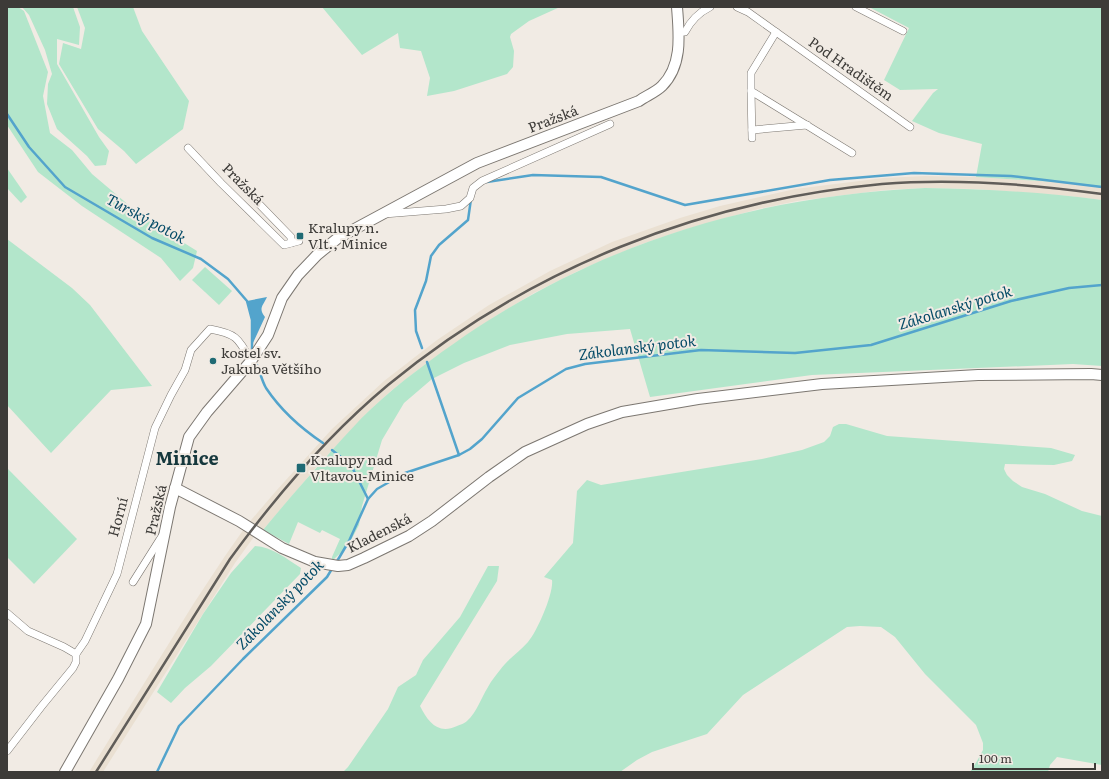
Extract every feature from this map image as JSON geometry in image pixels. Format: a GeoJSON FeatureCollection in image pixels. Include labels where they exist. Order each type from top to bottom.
{"type":"FeatureCollection","features":[{"type":"Feature","properties":{"kind":"main road","name":"Pražská"},"geometry":{"type":"LineString","coordinates":[[65,772],[118,679],[146,624],[175,488],[189,437],[207,412],[251,361],[268,336],[282,298],[298,275],[317,255],[338,238],[477,163],[639,101],[661,87],[671,76],[678,57],[682,32],[678,7]]}},
{"type":"Feature","properties":{"kind":"main road","name":"Kladenská"},"geometry":{"type":"LineString","coordinates":[[175,488],[239,521],[282,548],[314,562],[325,565],[348,565],[409,536],[525,452],[562,434],[622,412],[698,399],[822,384],[978,375],[1102,375]]}},
{"type":"Feature","properties":{"kind":"street"},"geometry":{"type":"LineString","coordinates":[[682,32],[699,13],[710,7]]}},
{"type":"Feature","properties":{"kind":"street","name":"Pod Hradištěm"},"geometry":{"type":"LineString","coordinates":[[737,7],[748,12],[910,127]]}},
{"type":"Feature","properties":{"kind":"street"},"geometry":{"type":"LineString","coordinates":[[856,7],[903,31]]}},
{"type":"Feature","properties":{"kind":"street"},"geometry":{"type":"LineString","coordinates":[[752,138],[751,72],[776,32]]}},
{"type":"Feature","properties":{"kind":"street"},"geometry":{"type":"LineString","coordinates":[[751,91],[852,152]]}},
{"type":"Feature","properties":{"kind":"street","name":"Pražská"},"geometry":{"type":"LineString","coordinates":[[380,214],[446,209],[462,206],[470,198],[473,188],[482,181],[610,124]]}},
{"type":"Feature","properties":{"kind":"street"},"geometry":{"type":"LineString","coordinates":[[752,130],[808,125]]}},
{"type":"Feature","properties":{"kind":"street","name":"Pražská"},"geometry":{"type":"LineString","coordinates":[[188,148],[284,245],[291,243]]}},
{"type":"Feature","properties":{"kind":"street"},"geometry":{"type":"LineString","coordinates":[[234,178],[291,237],[291,243],[300,241]]}},
{"type":"Feature","properties":{"kind":"street","name":"Horní"},"geometry":{"type":"LineString","coordinates":[[7,751],[40,707],[73,668],[76,662],[76,654],[85,640],[117,574],[155,428],[185,370],[192,350],[210,329],[234,336],[241,342],[251,361]]}},
{"type":"Feature","properties":{"kind":"street"},"geometry":{"type":"LineString","coordinates":[[133,582],[165,533]]}},
{"type":"Feature","properties":{"kind":"street"},"geometry":{"type":"LineString","coordinates":[[7,614],[28,631],[76,654]]}},
{"type":"Feature","properties":{"kind":"shaded area"},"geometry":{"type":"Polygon","coordinates":[[[925,176],[976,177],[1070,183],[1102,188],[1102,200],[976,189],[925,188],[884,190],[797,201],[758,209],[684,230],[642,244],[580,270],[534,293],[467,335],[392,390],[370,410],[320,463],[263,530],[256,534],[235,563],[103,772],[89,772],[194,603],[246,526],[332,429],[384,381],[437,340],[489,305],[550,271],[612,242],[680,218],[720,206],[795,189],[883,178],[925,176]]]}},
{"type":"Feature","properties":{"kind":"green space"},"geometry":{"type":"Polygon","coordinates":[[[7,7],[18,7],[24,11],[48,72],[43,96],[50,133],[72,150],[92,174],[144,218],[197,251],[193,268],[180,281],[161,258],[82,206],[38,172],[7,125],[7,7]]]}},
{"type":"Feature","properties":{"kind":"green space"},"geometry":{"type":"Polygon","coordinates":[[[22,7],[73,7],[80,27],[79,45],[57,39],[57,64],[99,137],[109,151],[106,165],[95,166],[87,156],[57,129],[47,104],[48,84],[52,74],[45,50],[29,15],[22,7]]]}},
{"type":"Feature","properties":{"kind":"green space"},"geometry":{"type":"Polygon","coordinates":[[[77,7],[133,7],[142,31],[189,101],[183,129],[136,164],[124,151],[98,129],[59,64],[63,43],[81,49],[85,28],[77,7]]]}},
{"type":"Feature","properties":{"kind":"green space"},"geometry":{"type":"Polygon","coordinates":[[[322,7],[560,7],[529,21],[511,34],[510,37],[514,51],[513,67],[507,74],[454,91],[427,96],[430,78],[421,51],[400,48],[398,33],[362,55],[322,7]]]}},
{"type":"Feature","properties":{"kind":"green space"},"geometry":{"type":"Polygon","coordinates":[[[869,7],[1102,7],[1102,188],[1070,183],[976,177],[982,144],[939,133],[912,121],[933,93],[938,89],[900,90],[884,80],[909,28],[869,7]]]}},
{"type":"Feature","properties":{"kind":"green space"},"geometry":{"type":"Polygon","coordinates":[[[7,168],[27,197],[21,203],[7,188],[7,168]]]}},
{"type":"Feature","properties":{"kind":"green space"},"geometry":{"type":"Polygon","coordinates":[[[925,188],[1014,191],[1102,200],[1102,366],[1073,364],[812,375],[650,397],[630,329],[567,334],[510,345],[464,363],[432,379],[404,403],[382,440],[362,506],[359,525],[348,546],[333,560],[332,557],[340,539],[322,530],[320,533],[298,522],[289,544],[263,530],[352,428],[371,409],[406,379],[466,335],[519,302],[573,274],[628,249],[685,229],[743,213],[802,201],[863,193],[925,188]]]}},
{"type":"Feature","properties":{"kind":"green space"},"geometry":{"type":"Polygon","coordinates":[[[7,239],[72,288],[90,305],[152,386],[111,390],[51,453],[7,405],[7,239]]]}},
{"type":"Feature","properties":{"kind":"green space"},"geometry":{"type":"Polygon","coordinates":[[[205,267],[232,291],[219,305],[192,280],[205,267]]]}},
{"type":"Feature","properties":{"kind":"green space"},"geometry":{"type":"Polygon","coordinates":[[[839,424],[846,424],[887,436],[1051,448],[1075,455],[1072,461],[1054,465],[1005,464],[1004,469],[1013,481],[1022,487],[1045,494],[1082,511],[1102,516],[1102,765],[1057,757],[1050,765],[1048,772],[970,772],[983,750],[983,743],[976,725],[925,674],[895,637],[881,627],[860,626],[847,627],[743,695],[707,734],[652,752],[620,772],[343,772],[388,709],[398,687],[416,675],[423,660],[460,617],[488,566],[499,566],[497,581],[420,706],[430,722],[439,728],[450,728],[467,721],[476,709],[485,691],[494,678],[506,662],[528,642],[540,621],[548,603],[552,586],[552,580],[544,577],[573,543],[577,491],[587,480],[601,485],[762,459],[802,450],[824,442],[830,436],[833,427],[839,424]]]}},
{"type":"Feature","properties":{"kind":"green space"},"geometry":{"type":"Polygon","coordinates":[[[7,468],[77,539],[34,584],[7,557],[7,468]]]}},
{"type":"Feature","properties":{"kind":"green space"},"geometry":{"type":"Polygon","coordinates":[[[255,546],[273,551],[285,557],[301,568],[300,574],[211,666],[185,688],[171,703],[157,692],[203,614],[231,573],[255,546]]]}},
{"type":"Feature","properties":{"kind":"water"},"geometry":{"type":"Polygon","coordinates":[[[267,297],[262,309],[265,317],[252,345],[252,320],[247,301],[267,297]]]}},
{"type":"Feature","properties":{"kind":"waterway","name":"Turský potok"},"geometry":{"type":"LineString","coordinates":[[7,114],[29,147],[65,187],[152,238],[201,259],[228,279],[247,301],[252,320],[252,351]]}},
{"type":"Feature","properties":{"kind":"waterway"},"geometry":{"type":"LineString","coordinates":[[487,182],[533,175],[601,177],[685,205],[830,180],[914,173],[1011,176],[1102,187]]}},
{"type":"Feature","properties":{"kind":"waterway"},"geometry":{"type":"LineString","coordinates":[[422,348],[416,331],[415,310],[426,281],[431,256],[439,245],[468,220],[471,199]]}},
{"type":"Feature","properties":{"kind":"waterway","name":"Zákolanský potok"},"geometry":{"type":"LineString","coordinates":[[336,563],[349,541],[368,499],[377,489],[405,473],[459,455],[470,449],[482,439],[518,398],[566,369],[585,364],[701,350],[795,353],[871,345],[1011,301],[1069,288],[1102,285]]}},
{"type":"Feature","properties":{"kind":"waterway"},"geometry":{"type":"LineString","coordinates":[[427,362],[459,455]]}},
{"type":"Feature","properties":{"kind":"waterway","name":"Turský potok"},"geometry":{"type":"LineString","coordinates":[[257,365],[263,382],[272,396],[299,425],[323,443]]}},
{"type":"Feature","properties":{"kind":"waterway","name":"Turský potok"},"geometry":{"type":"LineString","coordinates":[[332,450],[351,465],[368,499]]}},
{"type":"Feature","properties":{"kind":"waterway","name":"Zákolanský potok"},"geometry":{"type":"LineString","coordinates":[[157,772],[179,726],[243,659],[327,577],[333,567]]}},
{"type":"Feature","properties":{"kind":"railway"},"geometry":{"type":"LineString","coordinates":[[96,772],[230,559],[284,489],[344,424],[388,385],[443,343],[500,307],[559,274],[620,247],[683,224],[748,206],[814,193],[909,182],[965,182],[1048,187],[1102,194]]}},
{"type":"Feature","properties":{"kind":"place","name":"Kralupy n. Vlt., Minice"},"geometry":{"type":"Point","coordinates":[300,236]}},
{"type":"Feature","properties":{"kind":"place","name":"kostel sv. Jakuba Většího"},"geometry":{"type":"Point","coordinates":[213,361]}},
{"type":"Feature","properties":{"kind":"place","name":"Kralupy nad Vltavou-Minice"},"geometry":{"type":"Point","coordinates":[301,468]}},
{"type":"Feature","properties":{"kind":"district","name":"Minice"},"geometry":{"type":"Point","coordinates":[187,459]}}]}
